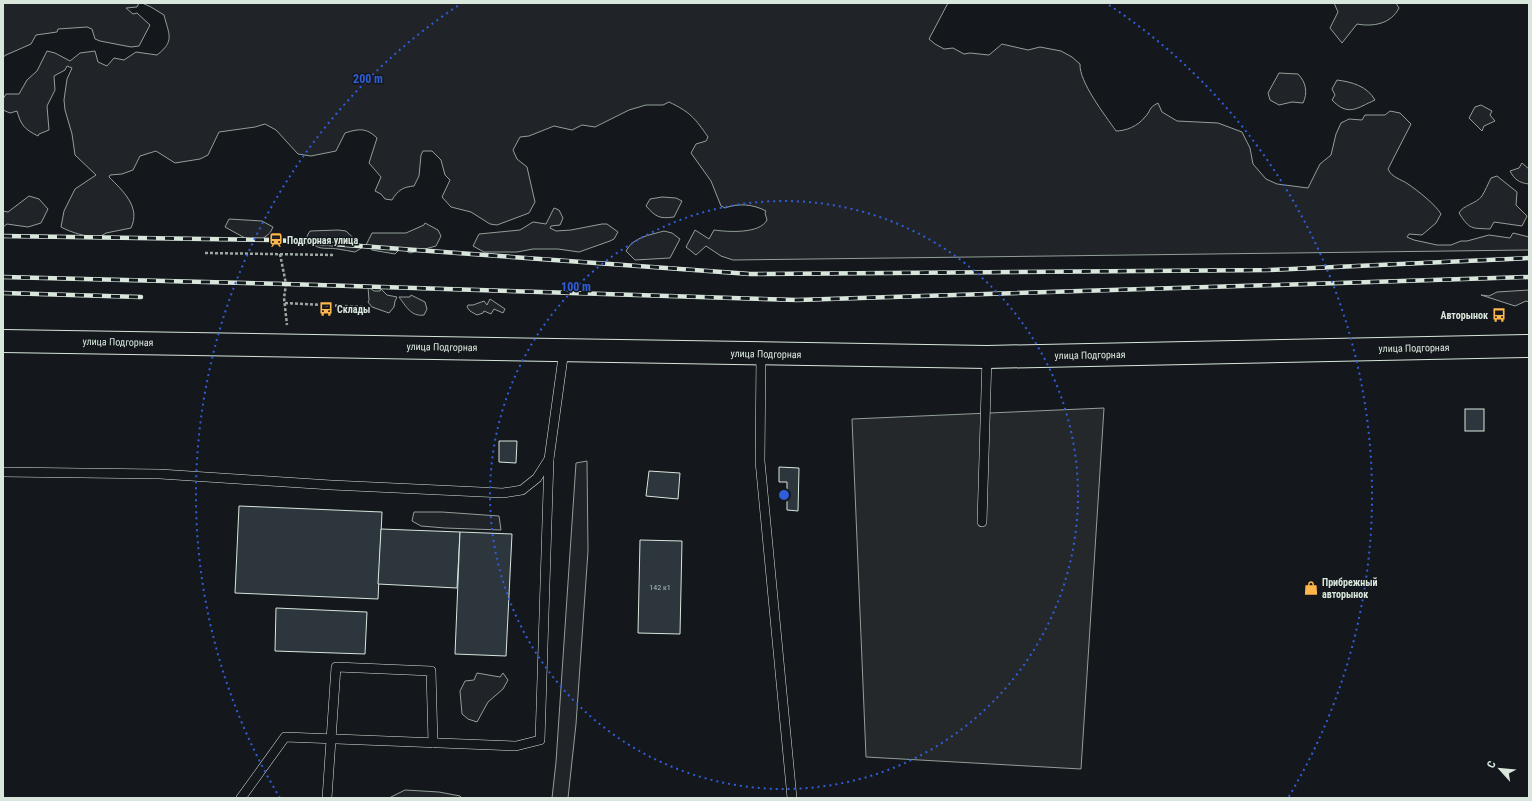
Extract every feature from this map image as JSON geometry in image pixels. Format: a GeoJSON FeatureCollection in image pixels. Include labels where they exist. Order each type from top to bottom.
{"type":"FeatureCollection","features":[{"type":"Feature","properties":{"kind":"main road","name":"улица Подгорная"},"geometry":{"type":"LineString","coordinates":[[3,341],[986,357],[1529,346]]}},
{"type":"Feature","properties":{"kind":"lane"},"geometry":{"type":"LineString","coordinates":[[241,798],[285,737],[516,746],[540,740],[549,459],[564,350]]}},
{"type":"Feature","properties":{"kind":"lane"},"geometry":{"type":"LineString","coordinates":[[761,354],[760,461],[792,798]]}},
{"type":"Feature","properties":{"kind":"lane"},"geometry":{"type":"LineString","coordinates":[[982,522],[986,357]]}},
{"type":"Feature","properties":{"kind":"lane"},"geometry":{"type":"LineString","coordinates":[[3,472],[160,474],[331,485],[503,493],[522,490],[537,478],[549,459]]}},
{"type":"Feature","properties":{"kind":"lane"},"geometry":{"type":"LineString","coordinates":[[328,798],[336,667],[431,671],[433,743]]}},
{"type":"Feature","properties":{"kind":"path"},"geometry":{"type":"LineString","coordinates":[[205,253],[334,255]]}},
{"type":"Feature","properties":{"kind":"path"},"geometry":{"type":"LineString","coordinates":[[280,254],[286,284],[285,303],[364,307]]}},
{"type":"Feature","properties":{"kind":"shaded area"},"geometry":{"type":"Polygon","coordinates":[[[3,3],[139,3],[137,7],[126,8],[133,14],[137,13],[150,25],[139,46],[131,47],[100,41],[95,39],[92,29],[87,27],[58,29],[57,32],[36,35],[31,44],[3,57],[3,3]]]}},
{"type":"Feature","properties":{"kind":"shaded area"},"geometry":{"type":"Polygon","coordinates":[[[142,3],[948,3],[929,39],[944,49],[953,48],[964,54],[970,53],[989,55],[1002,44],[1028,50],[1040,47],[1061,51],[1072,57],[1080,64],[1088,89],[1116,131],[1128,129],[1135,125],[1147,115],[1153,106],[1158,103],[1162,112],[1177,121],[1218,123],[1242,132],[1250,148],[1253,164],[1266,179],[1277,184],[1308,188],[1320,164],[1331,155],[1336,134],[1341,123],[1349,119],[1362,120],[1365,115],[1385,115],[1390,111],[1400,113],[1411,124],[1388,169],[1394,176],[1408,184],[1426,198],[1441,214],[1436,223],[1422,235],[1409,234],[1407,237],[1437,245],[1451,245],[1461,241],[1467,241],[1489,235],[1510,238],[1513,233],[1529,237],[1529,250],[733,260],[721,256],[706,246],[696,255],[686,247],[695,230],[709,239],[714,230],[751,230],[763,225],[767,220],[765,213],[766,211],[746,205],[735,205],[725,208],[721,206],[711,181],[691,153],[696,144],[706,141],[708,137],[692,116],[669,102],[663,105],[646,105],[629,110],[595,127],[582,125],[572,130],[554,126],[529,136],[520,137],[513,150],[517,159],[527,167],[535,202],[529,213],[497,225],[490,224],[471,212],[451,207],[442,197],[450,180],[445,175],[441,160],[432,151],[423,151],[421,155],[419,176],[414,186],[401,190],[392,200],[385,199],[381,194],[375,191],[381,177],[369,163],[377,138],[373,134],[362,130],[345,133],[336,151],[311,156],[298,154],[276,130],[265,124],[255,127],[219,132],[208,155],[200,159],[175,163],[156,151],[140,156],[133,170],[122,174],[110,175],[109,177],[125,194],[132,206],[134,220],[131,228],[106,233],[98,238],[79,234],[61,227],[64,211],[75,189],[96,175],[75,155],[64,100],[67,79],[72,68],[67,66],[65,70],[54,76],[55,90],[47,106],[49,130],[39,134],[38,136],[24,126],[17,111],[10,113],[3,110],[3,99],[6,94],[19,94],[27,80],[37,71],[47,51],[55,53],[70,61],[80,53],[95,51],[98,62],[107,66],[114,58],[124,60],[136,52],[157,55],[166,46],[169,37],[164,15],[142,3]]]}},
{"type":"Feature","properties":{"kind":"shaded area"},"geometry":{"type":"Polygon","coordinates":[[[1334,3],[1396,3],[1399,8],[1391,18],[1381,23],[1369,25],[1357,24],[1342,43],[1330,28],[1338,12],[1334,3]]]}},
{"type":"Feature","properties":{"kind":"shaded area"},"geometry":{"type":"Polygon","coordinates":[[[1279,73],[1298,74],[1301,77],[1306,92],[1303,103],[1292,102],[1279,105],[1270,100],[1268,93],[1279,73]]]}},
{"type":"Feature","properties":{"kind":"shaded area"},"geometry":{"type":"Polygon","coordinates":[[[1337,80],[1348,82],[1363,88],[1372,95],[1375,100],[1358,108],[1348,110],[1343,108],[1332,100],[1335,95],[1332,89],[1337,80]]]}},
{"type":"Feature","properties":{"kind":"shaded area"},"geometry":{"type":"Polygon","coordinates":[[[1481,105],[1492,111],[1490,115],[1495,121],[1484,126],[1482,131],[1469,118],[1475,107],[1481,105]]]}},
{"type":"Feature","properties":{"kind":"shaded area"},"geometry":{"type":"Polygon","coordinates":[[[1522,163],[1529,169],[1529,184],[1522,183],[1517,180],[1510,171],[1519,168],[1522,163]]]}},
{"type":"Feature","properties":{"kind":"shaded area"},"geometry":{"type":"Polygon","coordinates":[[[1497,176],[1517,192],[1516,205],[1527,216],[1522,226],[1494,222],[1490,229],[1472,227],[1466,223],[1459,213],[1463,208],[1479,199],[1491,178],[1497,176]]]}},
{"type":"Feature","properties":{"kind":"shaded area"},"geometry":{"type":"Polygon","coordinates":[[[29,196],[39,199],[48,209],[41,223],[28,227],[7,224],[3,227],[3,211],[8,212],[29,196]]]}},
{"type":"Feature","properties":{"kind":"shaded area"},"geometry":{"type":"Polygon","coordinates":[[[662,197],[676,198],[682,201],[674,217],[665,218],[658,216],[652,213],[646,206],[650,199],[662,197]]]}},
{"type":"Feature","properties":{"kind":"shaded area"},"geometry":{"type":"Polygon","coordinates":[[[554,208],[559,210],[563,218],[560,225],[551,226],[550,228],[556,231],[607,224],[618,232],[614,239],[579,252],[558,249],[533,249],[517,252],[484,252],[473,246],[479,234],[520,230],[533,222],[546,224],[554,208]]]}},
{"type":"Feature","properties":{"kind":"shaded area"},"geometry":{"type":"Polygon","coordinates":[[[229,219],[262,221],[273,227],[270,233],[261,240],[245,238],[225,227],[229,219]]]}},
{"type":"Feature","properties":{"kind":"shaded area"},"geometry":{"type":"Polygon","coordinates":[[[425,223],[438,230],[441,236],[436,246],[410,253],[401,248],[395,254],[372,250],[366,245],[372,233],[406,233],[424,225],[425,223]]]}},
{"type":"Feature","properties":{"kind":"shaded area"},"geometry":{"type":"Polygon","coordinates":[[[310,231],[346,231],[363,247],[355,252],[320,248],[310,241],[307,236],[310,231]]]}},
{"type":"Feature","properties":{"kind":"shaded area"},"geometry":{"type":"Polygon","coordinates":[[[664,231],[672,233],[680,239],[670,258],[635,260],[626,251],[629,246],[637,240],[648,235],[664,231]]]}},
{"type":"Feature","properties":{"kind":"shaded area"},"geometry":{"type":"Polygon","coordinates":[[[368,287],[374,291],[380,291],[381,289],[387,295],[397,297],[394,307],[389,313],[372,307],[368,302],[368,287]]]}},
{"type":"Feature","properties":{"kind":"shaded area"},"geometry":{"type":"Polygon","coordinates":[[[1529,290],[1529,302],[1526,301],[1515,306],[1481,295],[1489,296],[1497,292],[1529,290]]]}},
{"type":"Feature","properties":{"kind":"shaded area"},"geometry":{"type":"Polygon","coordinates":[[[411,295],[425,302],[427,309],[424,315],[412,313],[399,297],[410,297],[411,295]]]}},
{"type":"Feature","properties":{"kind":"shaded area"},"geometry":{"type":"Polygon","coordinates":[[[490,299],[505,309],[503,313],[494,309],[491,314],[484,311],[483,313],[477,315],[470,311],[467,307],[468,305],[473,305],[484,301],[487,305],[490,299]]]}},
{"type":"Feature","properties":{"kind":"shaded area"},"geometry":{"type":"Polygon","coordinates":[[[1104,408],[1081,769],[866,757],[852,419],[1104,408]]]}},
{"type":"Feature","properties":{"kind":"shaded area"},"geometry":{"type":"Polygon","coordinates":[[[587,461],[588,551],[576,724],[568,798],[552,798],[556,762],[576,463],[587,461]]]}},
{"type":"Feature","properties":{"kind":"shaded area"},"geometry":{"type":"Polygon","coordinates":[[[414,512],[442,512],[499,516],[501,530],[421,526],[412,521],[414,512]]]}},
{"type":"Feature","properties":{"kind":"shaded area"},"geometry":{"type":"Polygon","coordinates":[[[477,673],[500,677],[503,673],[508,680],[503,689],[488,702],[477,722],[468,719],[462,714],[460,691],[465,681],[474,680],[477,673]]]}},
{"type":"Feature","properties":{"kind":"shaded area"},"geometry":{"type":"Polygon","coordinates":[[[405,790],[439,792],[460,796],[462,798],[389,798],[405,790]]]}},
{"type":"Feature","properties":{"kind":"building"},"geometry":{"type":"Polygon","coordinates":[[[1465,409],[1484,409],[1484,431],[1465,431],[1465,409]]]}},
{"type":"Feature","properties":{"kind":"building"},"geometry":{"type":"Polygon","coordinates":[[[499,441],[517,441],[516,463],[499,462],[499,441]]]}},
{"type":"Feature","properties":{"kind":"building"},"geometry":{"type":"Polygon","coordinates":[[[779,467],[799,468],[798,511],[787,510],[787,482],[779,482],[779,467]]]}},
{"type":"Feature","properties":{"kind":"building"},"geometry":{"type":"Polygon","coordinates":[[[649,471],[680,473],[678,499],[646,496],[649,471]]]}},
{"type":"Feature","properties":{"kind":"building"},"geometry":{"type":"Polygon","coordinates":[[[239,506],[382,512],[378,599],[235,593],[239,506]]]}},
{"type":"Feature","properties":{"kind":"building"},"geometry":{"type":"Polygon","coordinates":[[[381,529],[460,532],[457,588],[378,584],[381,529]]]}},
{"type":"Feature","properties":{"kind":"building"},"geometry":{"type":"Polygon","coordinates":[[[460,532],[512,534],[506,656],[455,654],[460,532]]]}},
{"type":"Feature","properties":{"kind":"building"},"geometry":{"type":"Polygon","coordinates":[[[640,540],[682,541],[680,634],[638,633],[640,540]]]}},
{"type":"Feature","properties":{"kind":"building"},"geometry":{"type":"Polygon","coordinates":[[[276,608],[367,612],[365,654],[275,651],[276,608]]]}},
{"type":"Feature","properties":{"kind":"railway"},"geometry":{"type":"LineString","coordinates":[[3,236],[276,240],[750,274],[1268,270],[1529,258]]}},
{"type":"Feature","properties":{"kind":"railway"},"geometry":{"type":"LineString","coordinates":[[3,277],[797,300],[1529,277]]}},
{"type":"Feature","properties":{"kind":"railway"},"geometry":{"type":"LineString","coordinates":[[3,293],[141,297]]}},
{"type":"Feature","properties":{"kind":"place","name":"Подгорная улица"},"geometry":{"type":"Point","coordinates":[276,240]}},
{"type":"Feature","properties":{"kind":"place","name":"Склады"},"geometry":{"type":"Point","coordinates":[326,309]}},
{"type":"Feature","properties":{"kind":"place","name":"Авторынок"},"geometry":{"type":"Point","coordinates":[1499,315]}},
{"type":"Feature","properties":{"kind":"place","name":"Прибрежный авторынок"},"geometry":{"type":"Point","coordinates":[1311,588]}}]}
